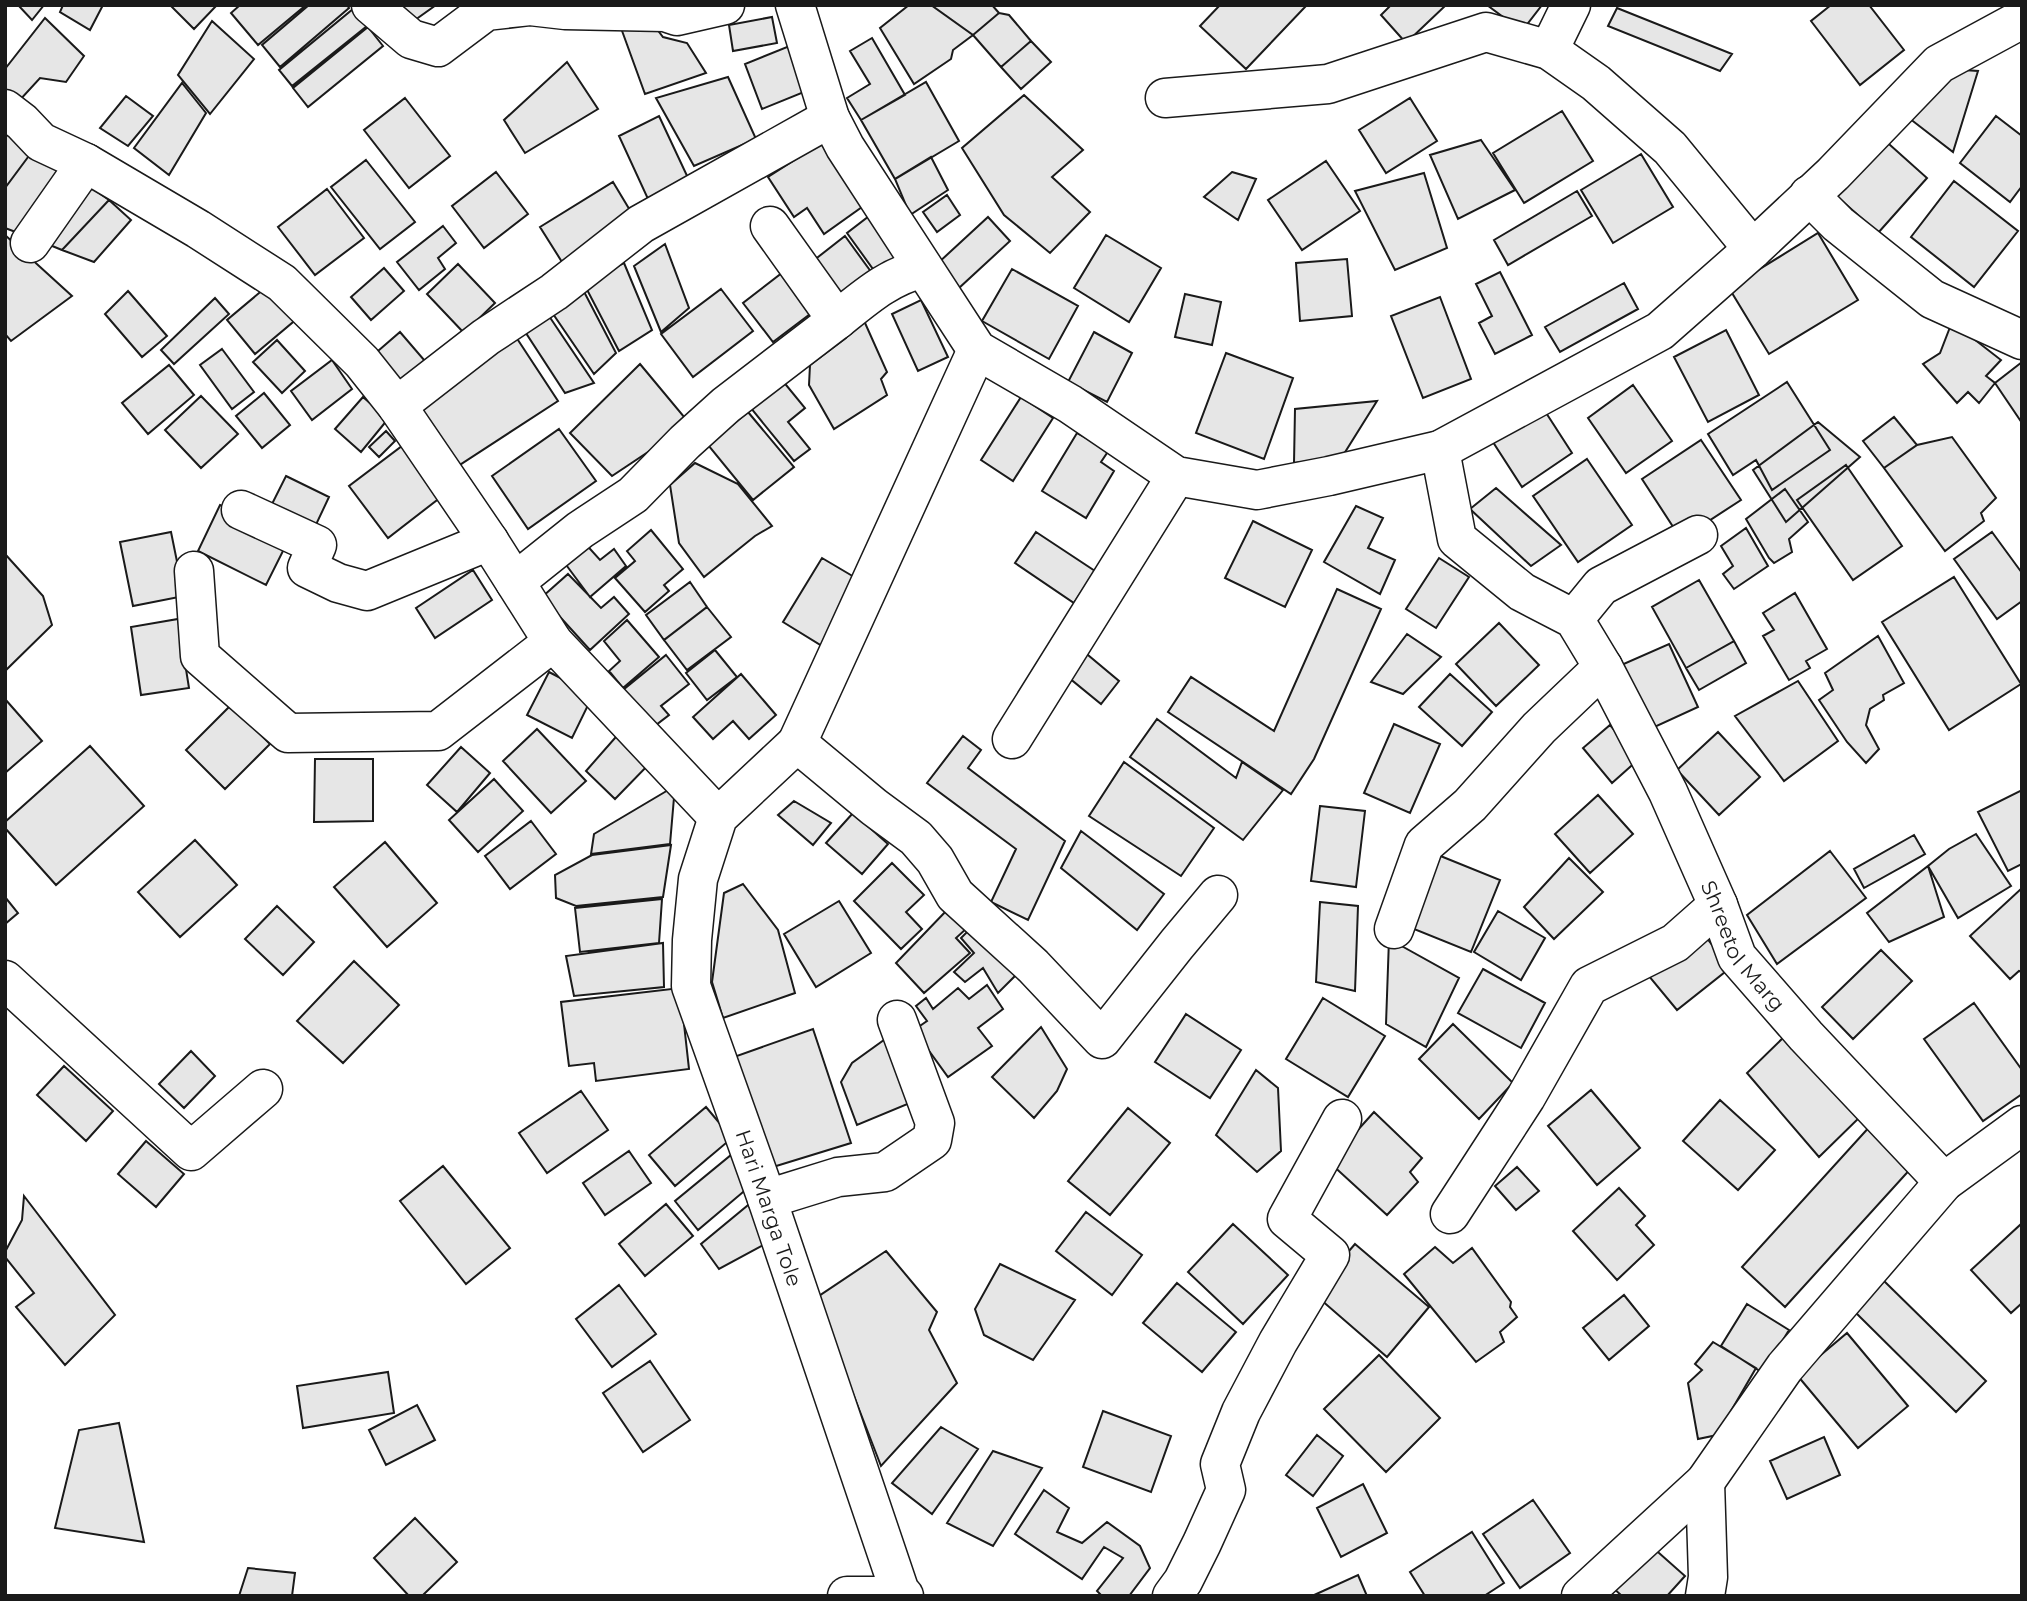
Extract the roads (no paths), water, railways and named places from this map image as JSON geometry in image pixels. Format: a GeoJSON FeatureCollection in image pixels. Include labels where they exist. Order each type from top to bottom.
{"type":"FeatureCollection","features":[{"type":"Feature","properties":{"kind":"street"},"geometry":{"type":"LineString","coordinates":[[371,5],[411,39],[438,47],[486,11],[530,6],[565,10],[665,12],[677,16],[684,10],[725,5]]}},
{"type":"Feature","properties":{"kind":"street"},"geometry":{"type":"LineString","coordinates":[[795,5],[830,118],[845,147],[977,350],[1070,404],[1176,475],[1257,490],[1440,450],[1660,331],[1753,249],[1938,64],[2022,19]]}},
{"type":"Feature","properties":{"kind":"street"},"geometry":{"type":"LineString","coordinates":[[1549,50],[1571,5]]}},
{"type":"Feature","properties":{"kind":"street"},"geometry":{"type":"LineString","coordinates":[[1165,98],[1328,84],[1486,32],[1549,50],[1596,83],[1670,148],[1753,249]]}},
{"type":"Feature","properties":{"kind":"street"},"geometry":{"type":"LineString","coordinates":[[5,110],[22,122],[41,142],[86,163],[198,229],[282,283],[362,362],[397,406],[489,541],[553,642],[718,817],[797,743],[977,350]]}},
{"type":"Feature","properties":{"kind":"street"},"geometry":{"type":"LineString","coordinates":[[397,406],[486,337],[554,292],[641,224],[830,118]]}},
{"type":"Feature","properties":{"kind":"street"},"geometry":{"type":"LineString","coordinates":[[30,243],[86,163]]}},
{"type":"Feature","properties":{"kind":"street"},"geometry":{"type":"LineString","coordinates":[[1809,195],[1838,224],[1932,299],[2022,340]]}},
{"type":"Feature","properties":{"kind":"street"},"geometry":{"type":"LineString","coordinates":[[770,226],[837,320]]}},
{"type":"Feature","properties":{"kind":"street"},"geometry":{"type":"LineString","coordinates":[[515,582],[580,530],[633,495],[726,405],[880,285],[902,274],[923,268]]}},
{"type":"Feature","properties":{"kind":"street"},"geometry":{"type":"LineString","coordinates":[[1440,450],[1457,539],[1522,592],[1574,619],[1601,586],[1698,535]]}},
{"type":"Feature","properties":{"kind":"street"},"geometry":{"type":"LineString","coordinates":[[1012,738],[1176,475]]}},
{"type":"Feature","properties":{"kind":"street"},"geometry":{"type":"LineString","coordinates":[[241,510],[317,545],[307,568],[312,572],[367,591],[489,541]]}},
{"type":"Feature","properties":{"kind":"street"},"geometry":{"type":"LineString","coordinates":[[194,572],[200,656],[288,733],[438,731],[553,642]]}},
{"type":"Feature","properties":{"kind":"street","name":"Shreetol Marg"},"geometry":{"type":"LineString","coordinates":[[1574,619],[1603,667],[1668,792],[1718,905],[1737,957],[1806,1036],[1944,1182]]}},
{"type":"Feature","properties":{"kind":"street"},"geometry":{"type":"LineString","coordinates":[[1394,929],[1424,845],[1469,805],[1539,728],[1603,667]]}},
{"type":"Feature","properties":{"kind":"street"},"geometry":{"type":"LineString","coordinates":[[797,743],[916,838],[935,860],[955,895],[1033,966],[1102,1039],[1218,895]]}},
{"type":"Feature","properties":{"kind":"street","name":"Hari Marga Tole"},"geometry":{"type":"LineString","coordinates":[[718,817],[698,880],[691,986],[903,1595]]}},
{"type":"Feature","properties":{"kind":"street"},"geometry":{"type":"LineString","coordinates":[[1450,1214],[1526,1097],[1589,986],[1675,943],[1718,905]]}},
{"type":"Feature","properties":{"kind":"street"},"geometry":{"type":"LineString","coordinates":[[5,980],[191,1151],[263,1089]]}},
{"type":"Feature","properties":{"kind":"street"},"geometry":{"type":"LineString","coordinates":[[767,1199],[838,1177],[885,1172],[932,1140],[936,1123],[897,1020]]}},
{"type":"Feature","properties":{"kind":"street"},"geometry":{"type":"LineString","coordinates":[[1172,1596],[1198,1553],[1226,1490],[1220,1464],[1241,1412],[1278,1342],[1330,1255],[1287,1219],[1342,1119]]}},
{"type":"Feature","properties":{"kind":"street"},"geometry":{"type":"LineString","coordinates":[[1581,1596],[1704,1482],[1785,1367],[1944,1182],[2022,1125]]}},
{"type":"Feature","properties":{"kind":"street"},"geometry":{"type":"LineString","coordinates":[[1704,1482],[1708,1577],[1705,1596]]}},
{"type":"Feature","properties":{"kind":"street"},"geometry":{"type":"LineString","coordinates":[[847,1596],[903,1595]]}}]}
